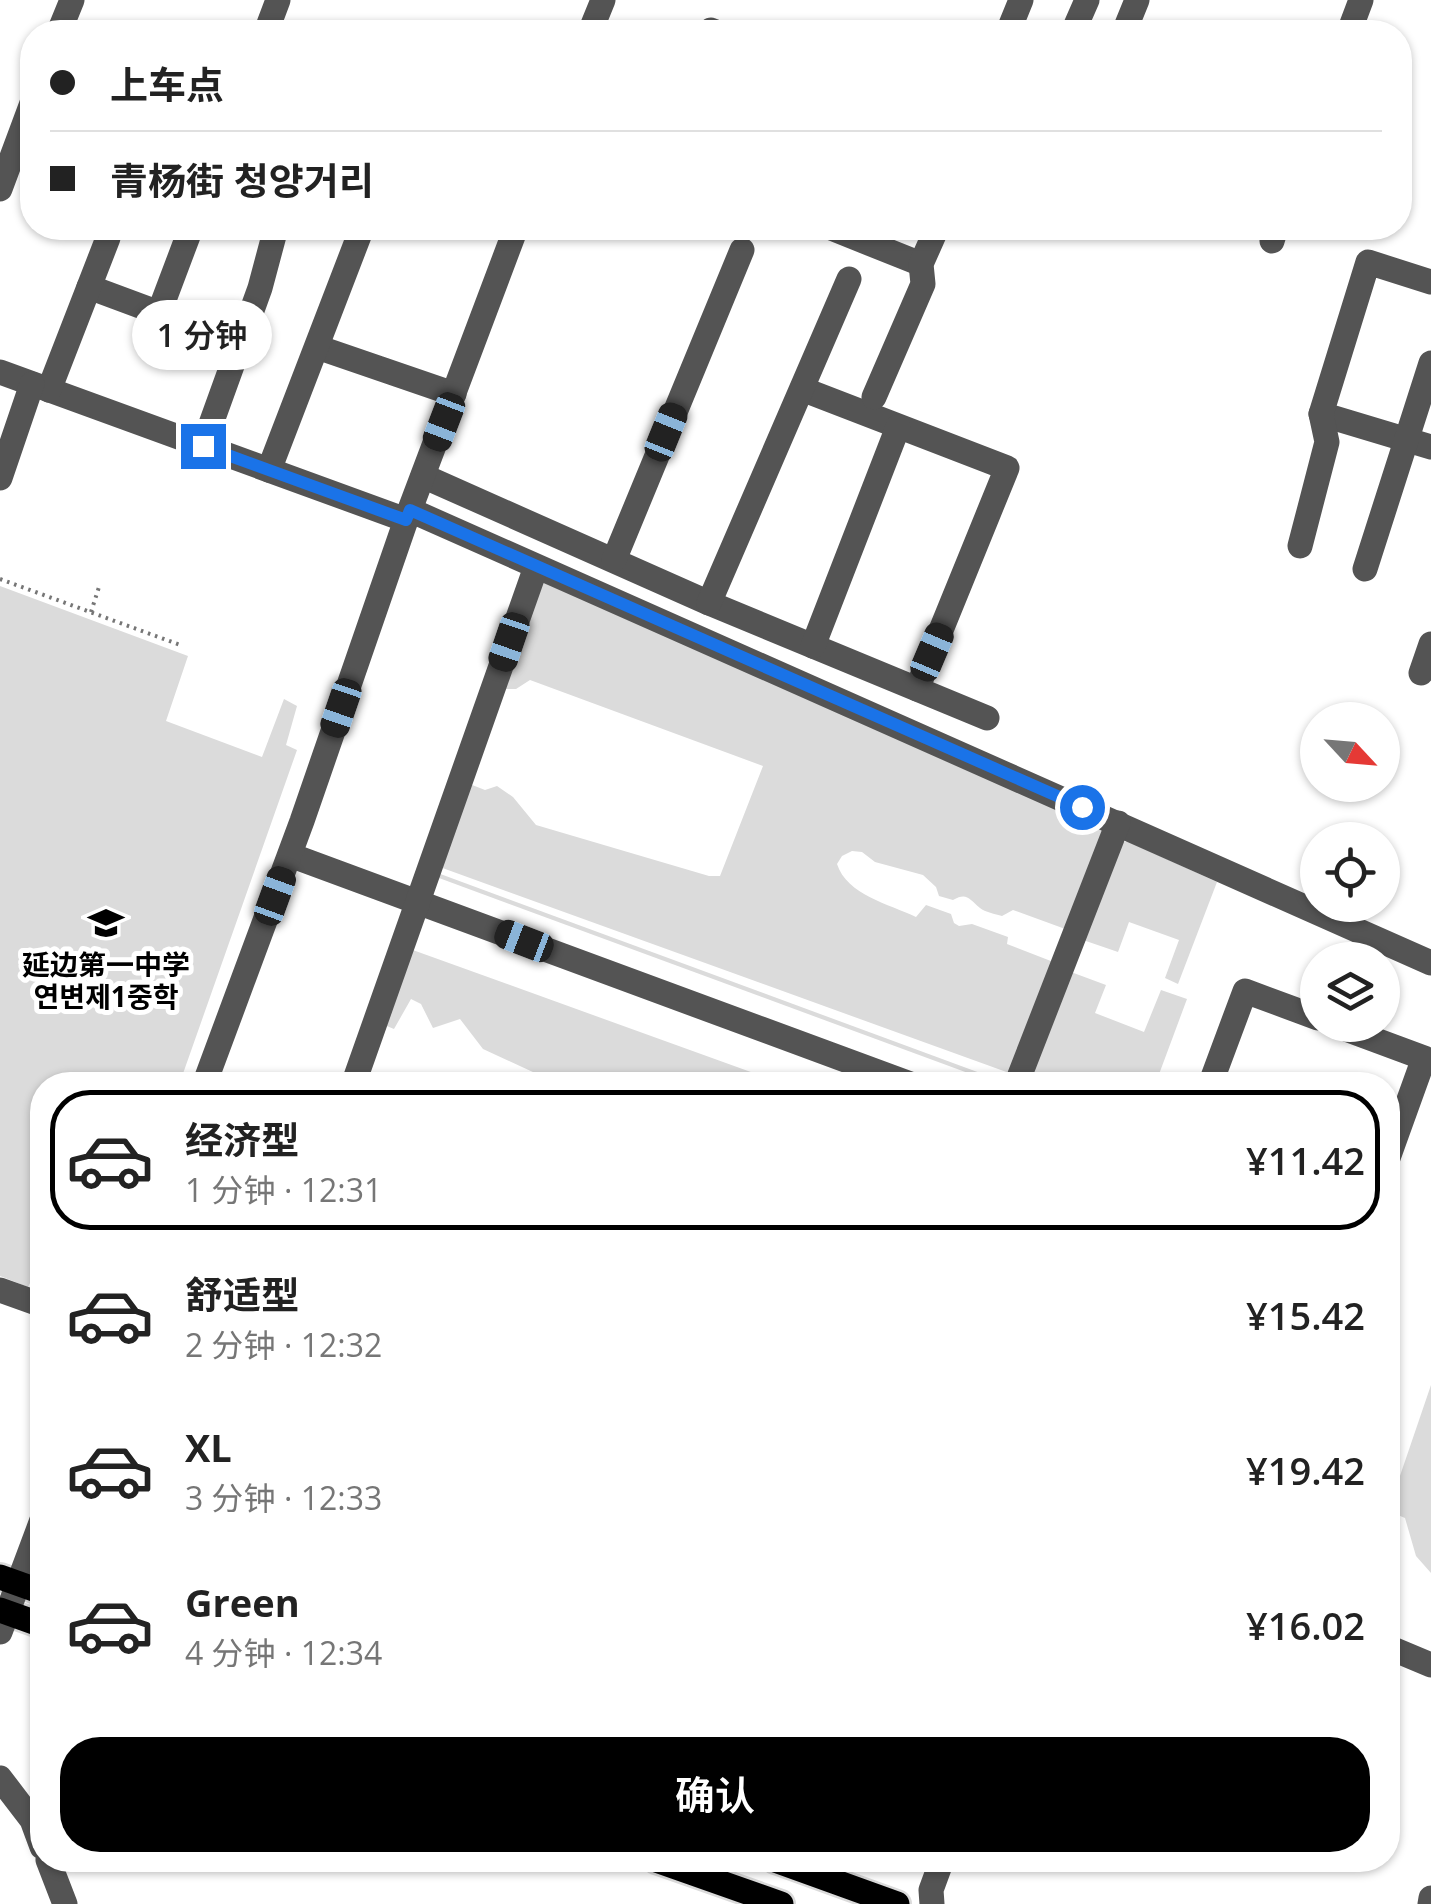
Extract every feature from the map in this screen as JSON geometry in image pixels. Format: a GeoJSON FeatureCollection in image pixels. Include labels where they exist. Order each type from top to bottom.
{"type":"FeatureCollection","features":[{"type":"Feature","properties":{"kind":"main road"},"geometry":{"type":"LineString","coordinates":[[2,1618],[30,1624]]}},
{"type":"Feature","properties":{"kind":"main road"},"geometry":{"type":"LineString","coordinates":[[690,1872],[780,1904]]}},
{"type":"Feature","properties":{"kind":"main road"},"geometry":{"type":"LineString","coordinates":[[809,1872],[897,1904]]}},
{"type":"Feature","properties":{"kind":"street"},"geometry":{"type":"LineString","coordinates":[[4,179],[20,136]]}},
{"type":"Feature","properties":{"kind":"street"},"geometry":{"type":"LineString","coordinates":[[0,478],[107,240]]}},
{"type":"Feature","properties":{"kind":"street"},"geometry":{"type":"LineString","coordinates":[[89,287],[159,313],[186,240]]}},
{"type":"Feature","properties":{"kind":"street"},"geometry":{"type":"LineString","coordinates":[[203,446],[260,288],[273,240]]}},
{"type":"Feature","properties":{"kind":"street"},"geometry":{"type":"LineString","coordinates":[[270,470],[358,240]]}},
{"type":"Feature","properties":{"kind":"street"},"geometry":{"type":"LineString","coordinates":[[209,1072],[290,855],[408,515],[512,240]]}},
{"type":"Feature","properties":{"kind":"street"},"geometry":{"type":"LineString","coordinates":[[865,240],[921,264]]}},
{"type":"Feature","properties":{"kind":"street"},"geometry":{"type":"LineString","coordinates":[[874,397],[923,284],[921,264],[932,240]]}},
{"type":"Feature","properties":{"kind":"street"},"geometry":{"type":"LineString","coordinates":[[614,560],[742,250]]}},
{"type":"Feature","properties":{"kind":"street"},"geometry":{"type":"LineString","coordinates":[[1300,546],[1327,442],[1321,414],[1368,262],[1431,282]]}},
{"type":"Feature","properties":{"kind":"street"},"geometry":{"type":"LineString","coordinates":[[709,603],[849,279]]}},
{"type":"Feature","properties":{"kind":"street"},"geometry":{"type":"LineString","coordinates":[[318,347],[454,394]]}},
{"type":"Feature","properties":{"kind":"street"},"geometry":{"type":"LineString","coordinates":[[1365,569],[1418,444],[1431,362]]}},
{"type":"Feature","properties":{"kind":"street"},"geometry":{"type":"LineString","coordinates":[[0,372],[270,470],[408,515],[536,567],[1431,964]]}},
{"type":"Feature","properties":{"kind":"street"},"geometry":{"type":"LineString","coordinates":[[802,388],[1007,468],[917,689]]}},
{"type":"Feature","properties":{"kind":"street"},"geometry":{"type":"LineString","coordinates":[[1321,414],[1418,444]]}},
{"type":"Feature","properties":{"kind":"street"},"geometry":{"type":"LineString","coordinates":[[812,646],[898,427]]}},
{"type":"Feature","properties":{"kind":"street"},"geometry":{"type":"LineString","coordinates":[[423,476],[709,603],[988,718]]}},
{"type":"Feature","properties":{"kind":"street"},"geometry":{"type":"LineString","coordinates":[[358,1072],[536,567]]}},
{"type":"Feature","properties":{"kind":"street"},"geometry":{"type":"LineString","coordinates":[[1422,673],[1431,644]]}},
{"type":"Feature","properties":{"kind":"street"},"geometry":{"type":"LineString","coordinates":[[1021,1072],[1118,823]]}},
{"type":"Feature","properties":{"kind":"street"},"geometry":{"type":"LineString","coordinates":[[290,855],[878,1072]]}},
{"type":"Feature","properties":{"kind":"street"},"geometry":{"type":"LineString","coordinates":[[1215,1072],[1244,992],[1300,1012]]}},
{"type":"Feature","properties":{"kind":"street"},"geometry":{"type":"LineString","coordinates":[[1381,1042],[1424,1058],[1400,1125]]}},
{"type":"Feature","properties":{"kind":"street"},"geometry":{"type":"LineString","coordinates":[[0,1290],[30,1300]]}},
{"type":"Feature","properties":{"kind":"street"},"geometry":{"type":"LineString","coordinates":[[2,1618],[30,1555]]}},
{"type":"Feature","properties":{"kind":"street"},"geometry":{"type":"LineString","coordinates":[[1400,1652],[1431,1665]]}},
{"type":"Feature","properties":{"kind":"street"},"geometry":{"type":"LineString","coordinates":[[0,1778],[30,1817]]}},
{"type":"Feature","properties":{"kind":"street"},"geometry":{"type":"LineString","coordinates":[[53,1872],[65,1904]]}},
{"type":"Feature","properties":{"kind":"street"},"geometry":{"type":"LineString","coordinates":[[932,1904],[931,1890],[938,1872]]}},
{"type":"Feature","properties":{"kind":"path"},"geometry":{"type":"LineString","coordinates":[[0,578],[183,646]]}},
{"type":"Feature","properties":{"kind":"path"},"geometry":{"type":"LineString","coordinates":[[91,612],[99,588]]}},
{"type":"Feature","properties":{"kind":"shaded area"},"geometry":{"type":"Polygon","coordinates":[[[541,580],[1106,826],[1068,930],[1013,910],[1002,916],[990,913],[965,897],[953,900],[939,896],[936,887],[923,875],[875,862],[862,852],[852,851],[837,864],[850,884],[882,903],[916,917],[926,905],[951,914],[959,926],[972,924],[1008,937],[1007,944],[1056,963],[1013,1072],[437,866],[467,783],[485,790],[497,786],[513,797],[536,825],[720,876],[763,766],[530,680],[516,689],[499,689],[541,580]]]}},
{"type":"Feature","properties":{"kind":"shaded area","name":"延边第一中学 연변제1중학"},"geometry":{"type":"Polygon","coordinates":[[[0,586],[188,656],[166,721],[262,757],[284,699],[297,706],[286,745],[297,750],[184,1072],[30,1072],[30,1283],[28,1287],[0,1276],[0,586]]]}},
{"type":"Feature","properties":{"kind":"shaded area"},"geometry":{"type":"Polygon","coordinates":[[[1127,841],[1217,882],[1178,984],[1165,978],[1179,940],[1129,922],[1118,952],[1083,940],[1122,843],[1127,841]]]}},
{"type":"Feature","properties":{"kind":"shaded area"},"geometry":{"type":"Polygon","coordinates":[[[435,872],[977,1072],[965,1072],[439,878],[435,872]]]}},
{"type":"Feature","properties":{"kind":"shaded area"},"geometry":{"type":"Polygon","coordinates":[[[410,949],[751,1072],[533,1072],[483,1049],[460,1019],[433,1028],[421,1004],[411,999],[394,1029],[382,1024],[410,949]]]}},
{"type":"Feature","properties":{"kind":"shaded area"},"geometry":{"type":"Polygon","coordinates":[[[1071,972],[1106,985],[1095,1013],[1144,1032],[1161,990],[1187,999],[1160,1072],[1032,1072],[1071,972]]]}},
{"type":"Feature","properties":{"kind":"shaded area"},"geometry":{"type":"Polygon","coordinates":[[[1431,1385],[1431,1573],[1416,1556],[1405,1518],[1400,1516],[1400,1476],[1431,1385]]]}},
{"type":"Feature","properties":{"kind":"place","name":"延边第一中学 연변제1중학"},"geometry":{"type":"Point","coordinates":[106,923]}},
{"type":"Feature","properties":{"kind":"route"},"geometry":{"type":"LineString","coordinates":[[203,446],[406,520],[410,510],[1082,807]]}}]}
